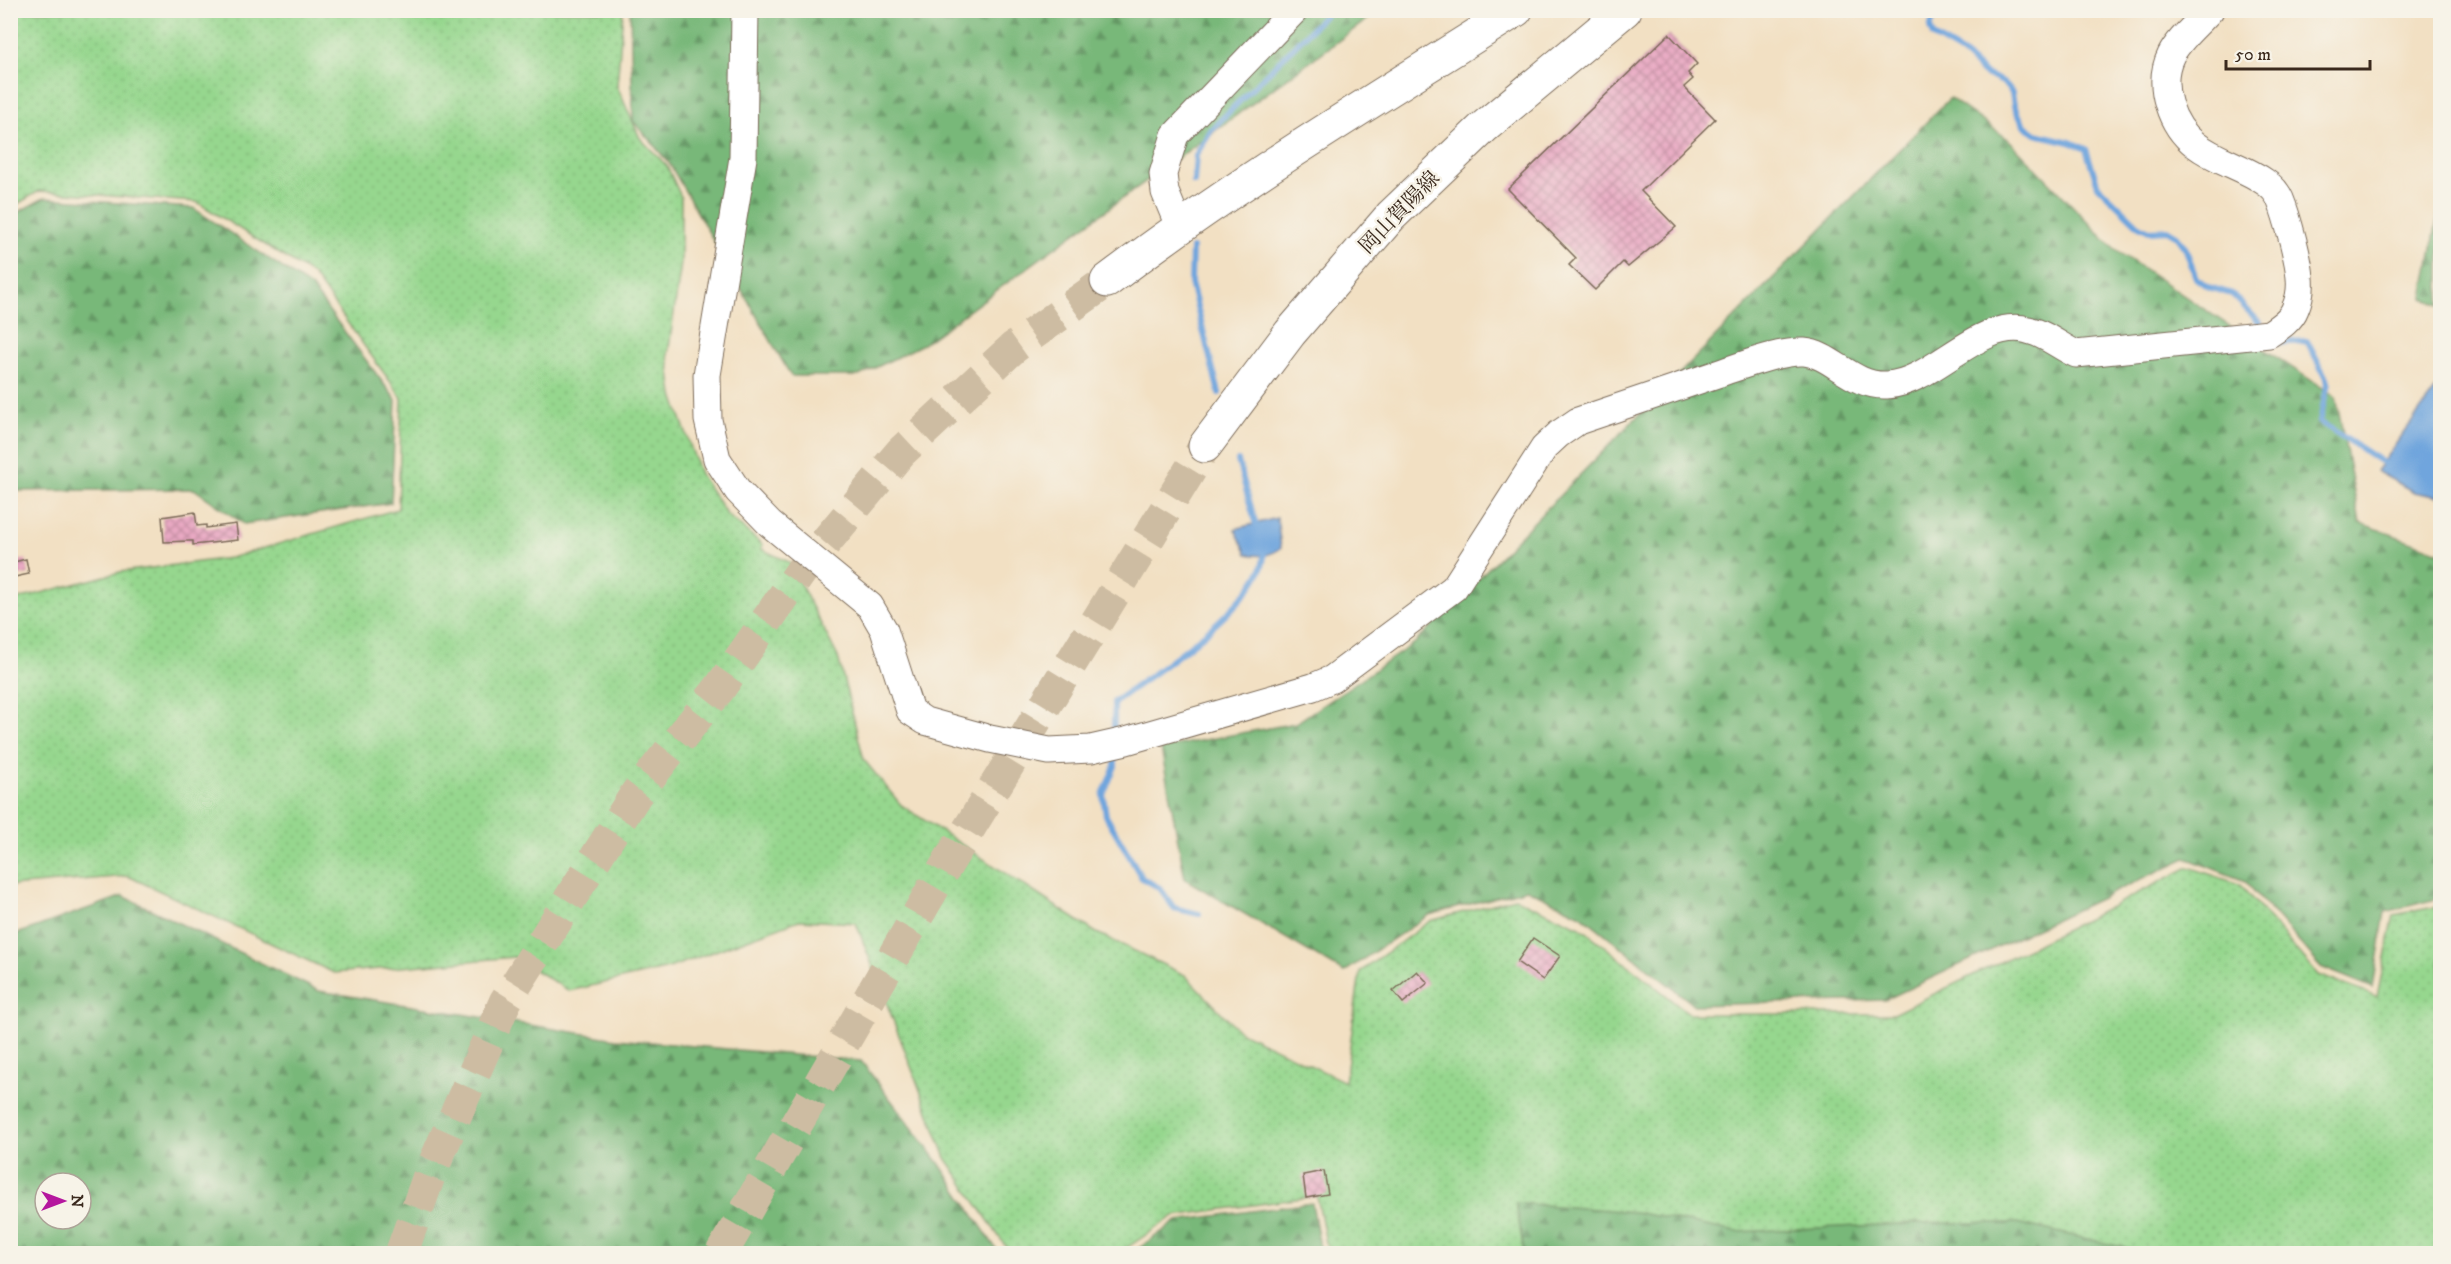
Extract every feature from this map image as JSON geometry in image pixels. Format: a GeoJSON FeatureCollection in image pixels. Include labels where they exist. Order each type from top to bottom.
{"type":"FeatureCollection","features":[{"type":"Feature","properties":{"kind":"main road","name":"岡山賀陽線"},"geometry":{"type":"LineString","coordinates":[[1205,446],[1290,333],[1391,216],[1484,127],[1625,10]]}},
{"type":"Feature","properties":{"kind":"main road"},"geometry":{"type":"LineString","coordinates":[[1521,97],[1558,80],[1644,10]]}},
{"type":"Feature","properties":{"kind":"main road"},"geometry":{"type":"LineString","coordinates":[[1107,281],[1179,226],[1257,174],[1511,13]]}},
{"type":"Feature","properties":{"kind":"street"},"geometry":{"type":"LineString","coordinates":[[745,10],[743,158],[707,375],[708,420],[717,459],[738,491],[770,524],[870,606],[884,630],[910,711],[925,721],[990,739],[1049,750],[1091,749],[1126,741],[1313,687],[1332,679],[1454,588],[1544,448],[1578,421],[1785,354],[1805,352],[1858,380],[1889,386],[1915,376],[1992,333],[2008,329],[2025,329],[2046,336],[2062,348],[2076,354],[2269,334],[2283,325],[2294,312],[2300,292],[2300,277],[2280,198],[2265,182],[2198,146],[2182,132],[2171,112],[2166,93],[2166,74],[2170,56],[2210,10]]}},
{"type":"Feature","properties":{"kind":"street"},"geometry":{"type":"LineString","coordinates":[[1179,226],[1165,192],[1163,174],[1175,135],[1295,10]]}},
{"type":"Feature","properties":{"kind":"green space"},"geometry":{"type":"Polygon","coordinates":[[[11,11],[623,11],[617,86],[640,138],[667,166],[681,197],[681,263],[668,355],[673,395],[700,474],[727,515],[763,545],[761,549],[789,562],[838,657],[864,760],[901,805],[1095,932],[1185,975],[1239,1031],[1345,1082],[1360,972],[1430,921],[1515,898],[1580,927],[1690,1014],[1893,1014],[2189,867],[2239,884],[2318,975],[2377,997],[2394,915],[2440,906],[2440,1253],[1328,1253],[1317,1196],[1174,1216],[1119,1253],[1010,1253],[946,1158],[856,923],[799,920],[669,968],[569,991],[514,957],[334,973],[128,876],[11,886],[11,601],[120,572],[230,558],[398,509],[402,398],[313,275],[197,202],[39,191],[11,208],[11,11]]]}},
{"type":"Feature","properties":{"kind":"green space"},"geometry":{"type":"Polygon","coordinates":[[[630,11],[1379,11],[923,344],[859,376],[791,376],[669,163],[633,121],[630,11]]]}},
{"type":"Feature","properties":{"kind":"green space"},"geometry":{"type":"Polygon","coordinates":[[[1950,98],[2008,139],[2114,249],[2336,397],[2360,523],[2440,552],[2440,898],[2385,912],[2373,988],[2321,967],[2245,881],[2186,858],[1885,1000],[1694,1005],[1581,915],[1527,889],[1429,915],[1344,972],[1185,879],[1161,748],[1296,723],[1416,642],[1950,98]]]}},
{"type":"Feature","properties":{"kind":"green space"},"geometry":{"type":"Polygon","coordinates":[[[44,198],[193,208],[311,287],[396,400],[391,503],[244,524],[194,489],[11,491],[11,216],[44,198]]]}},
{"type":"Feature","properties":{"kind":"green space"},"geometry":{"type":"Polygon","coordinates":[[[2440,205],[2440,306],[2423,298],[2440,205]]]}},
{"type":"Feature","properties":{"kind":"green space"},"geometry":{"type":"Polygon","coordinates":[[[123,896],[319,991],[616,1039],[861,1061],[939,1163],[999,1253],[11,1253],[11,936],[123,896]]]}},
{"type":"Feature","properties":{"kind":"green space"},"geometry":{"type":"Polygon","coordinates":[[[1312,1203],[1321,1253],[1132,1253],[1177,1221],[1312,1203]]]}},
{"type":"Feature","properties":{"kind":"green space"},"geometry":{"type":"Polygon","coordinates":[[[1516,1203],[1635,1212],[1736,1232],[1920,1223],[2017,1223],[2149,1253],[1524,1253],[1516,1203]]]}},
{"type":"Feature","properties":{"kind":"water"},"geometry":{"type":"Polygon","coordinates":[[[2440,383],[2440,497],[2414,492],[2376,471],[2440,383]]]}},
{"type":"Feature","properties":{"kind":"water"},"geometry":{"type":"Polygon","coordinates":[[[1277,518],[1281,548],[1265,555],[1247,554],[1235,529],[1277,518]]]}},
{"type":"Feature","properties":{"kind":"building"},"geometry":{"type":"Polygon","coordinates":[[[1669,34],[1697,64],[1688,73],[1693,79],[1684,87],[1715,119],[1641,191],[1676,227],[1628,267],[1623,262],[1595,290],[1569,265],[1576,258],[1508,189],[1669,34]]]}},
{"type":"Feature","properties":{"kind":"building"},"geometry":{"type":"Polygon","coordinates":[[[195,512],[197,526],[206,525],[206,528],[236,524],[238,540],[193,545],[193,541],[164,542],[162,517],[195,512]]]}},
{"type":"Feature","properties":{"kind":"building"},"geometry":{"type":"Polygon","coordinates":[[[26,559],[29,574],[10,578],[10,563],[26,559]]]}},
{"type":"Feature","properties":{"kind":"building"},"geometry":{"type":"Polygon","coordinates":[[[1533,938],[1560,956],[1543,980],[1517,962],[1533,938]]]}},
{"type":"Feature","properties":{"kind":"building"},"geometry":{"type":"Polygon","coordinates":[[[1417,971],[1428,983],[1403,1003],[1393,991],[1417,971]]]}},
{"type":"Feature","properties":{"kind":"building"},"geometry":{"type":"Polygon","coordinates":[[[1324,1171],[1328,1194],[1306,1198],[1303,1175],[1324,1171]]]}},
{"type":"Feature","properties":{"kind":"waterway"},"geometry":{"type":"LineString","coordinates":[[1194,182],[1196,155],[1211,130],[1330,10]]}},
{"type":"Feature","properties":{"kind":"waterway"},"geometry":{"type":"LineString","coordinates":[[1936,10],[1930,28],[1933,36],[1962,53],[1985,74],[2003,82],[2012,93],[2014,106],[2024,125],[2036,134],[2070,142],[2086,149],[2098,186],[2139,226],[2149,231],[2167,230],[2177,236],[2185,247],[2196,278],[2208,287],[2232,294],[2259,322]]}},
{"type":"Feature","properties":{"kind":"waterway"},"geometry":{"type":"LineString","coordinates":[[1192,248],[1191,283],[1219,393]]}},
{"type":"Feature","properties":{"kind":"waterway"},"geometry":{"type":"LineString","coordinates":[[2275,343],[2307,341],[2328,382],[2320,422],[2388,466]]}},
{"type":"Feature","properties":{"kind":"waterway"},"geometry":{"type":"LineString","coordinates":[[1238,461],[1258,532]]}},
{"type":"Feature","properties":{"kind":"waterway"},"geometry":{"type":"LineString","coordinates":[[1114,734],[1114,702],[1205,634],[1230,611],[1249,589],[1261,568],[1263,550]]}},
{"type":"Feature","properties":{"kind":"waterway"},"geometry":{"type":"LineString","coordinates":[[1115,757],[1115,766],[1103,795],[1106,816],[1142,878],[1160,888],[1174,908],[1199,914]]}},
{"type":"Feature","properties":{"kind":"tunnel"},"geometry":{"type":"LineString","coordinates":[[401,1254],[429,1176],[505,1002],[636,794],[719,689],[802,570],[901,452],[1013,348],[1107,281]]}},
{"type":"Feature","properties":{"kind":"tunnel"},"geometry":{"type":"LineString","coordinates":[[721,1254],[949,861],[1205,446]]}}]}
